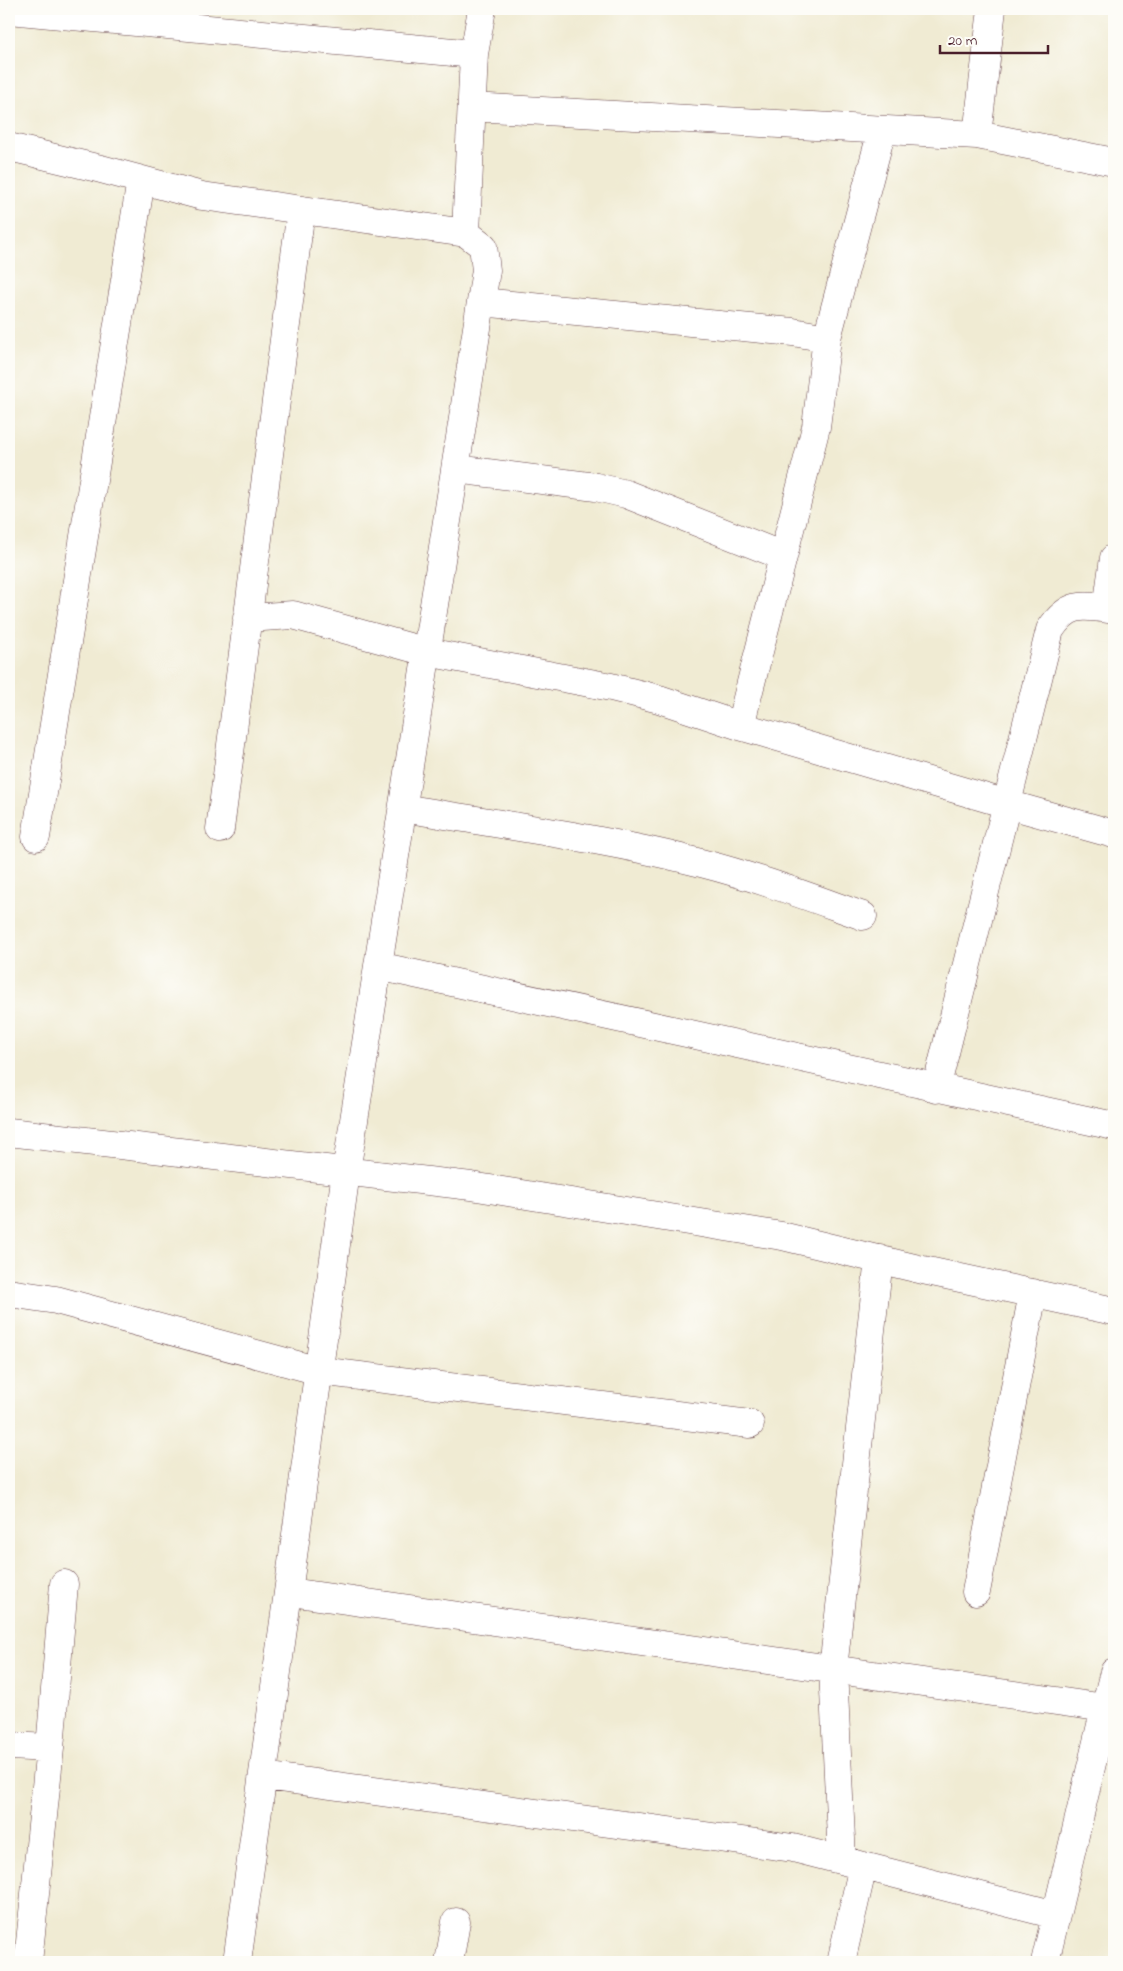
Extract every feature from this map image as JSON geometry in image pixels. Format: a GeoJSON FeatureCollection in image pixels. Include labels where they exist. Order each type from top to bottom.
{"type":"FeatureCollection","features":[{"type":"Feature","properties":{"kind":"street"},"geometry":{"type":"LineString","coordinates":[[466,233],[474,54],[482,9]]}},
{"type":"Feature","properties":{"kind":"street"},"geometry":{"type":"LineString","coordinates":[[977,135],[992,9]]}},
{"type":"Feature","properties":{"kind":"street"},"geometry":{"type":"LineString","coordinates":[[9,10],[474,54]]}},
{"type":"Feature","properties":{"kind":"street"},"geometry":{"type":"LineString","coordinates":[[472,107],[977,135],[1114,162]]}},
{"type":"Feature","properties":{"kind":"street"},"geometry":{"type":"LineString","coordinates":[[740,726],[816,427],[827,338],[882,130]]}},
{"type":"Feature","properties":{"kind":"street"},"geometry":{"type":"LineString","coordinates":[[9,147],[202,196],[466,233],[483,246],[486,270],[346,1172],[290,1592],[237,1962]]}},
{"type":"Feature","properties":{"kind":"street"},"geometry":{"type":"LineString","coordinates":[[36,837],[141,180]]}},
{"type":"Feature","properties":{"kind":"street"},"geometry":{"type":"LineString","coordinates":[[220,829],[301,210]]}},
{"type":"Feature","properties":{"kind":"street"},"geometry":{"type":"LineString","coordinates":[[481,302],[793,332],[827,338]]}},
{"type":"Feature","properties":{"kind":"street"},"geometry":{"type":"LineString","coordinates":[[456,469],[596,487],[626,494],[783,556]]}},
{"type":"Feature","properties":{"kind":"street"},"geometry":{"type":"LineString","coordinates":[[936,1089],[1050,630],[1061,614],[1071,608],[1087,606],[1111,609],[1114,558]]}},
{"type":"Feature","properties":{"kind":"street"},"geometry":{"type":"LineString","coordinates":[[247,618],[293,615],[427,652],[611,687],[659,699],[740,726],[1114,834]]}},
{"type":"Feature","properties":{"kind":"street"},"geometry":{"type":"LineString","coordinates":[[403,808],[700,862],[747,875],[863,916]]}},
{"type":"Feature","properties":{"kind":"street"},"geometry":{"type":"LineString","coordinates":[[378,966],[936,1089],[1114,1126]]}},
{"type":"Feature","properties":{"kind":"street"},"geometry":{"type":"LineString","coordinates":[[9,1132],[471,1186],[782,1236],[1114,1311]]}},
{"type":"Feature","properties":{"kind":"street"},"geometry":{"type":"LineString","coordinates":[[863,1866],[842,1860],[833,1669],[879,1259]]}},
{"type":"Feature","properties":{"kind":"street"},"geometry":{"type":"LineString","coordinates":[[9,1292],[56,1300],[319,1371],[750,1424]]}},
{"type":"Feature","properties":{"kind":"street"},"geometry":{"type":"LineString","coordinates":[[976,1592],[1033,1293]]}},
{"type":"Feature","properties":{"kind":"street"},"geometry":{"type":"LineString","coordinates":[[28,1962],[50,1748],[64,1584]]}},
{"type":"Feature","properties":{"kind":"street"},"geometry":{"type":"LineString","coordinates":[[290,1592],[1105,1708]]}},
{"type":"Feature","properties":{"kind":"street"},"geometry":{"type":"LineString","coordinates":[[1045,1962],[1114,1672]]}},
{"type":"Feature","properties":{"kind":"street"},"geometry":{"type":"LineString","coordinates":[[9,1746],[50,1748]]}},
{"type":"Feature","properties":{"kind":"street"},"geometry":{"type":"LineString","coordinates":[[264,1776],[792,1848],[1056,1915]]}},
{"type":"Feature","properties":{"kind":"street"},"geometry":{"type":"LineString","coordinates":[[841,1962],[863,1866]]}},
{"type":"Feature","properties":{"kind":"street"},"geometry":{"type":"LineString","coordinates":[[449,1962],[456,1922]]}}]}
